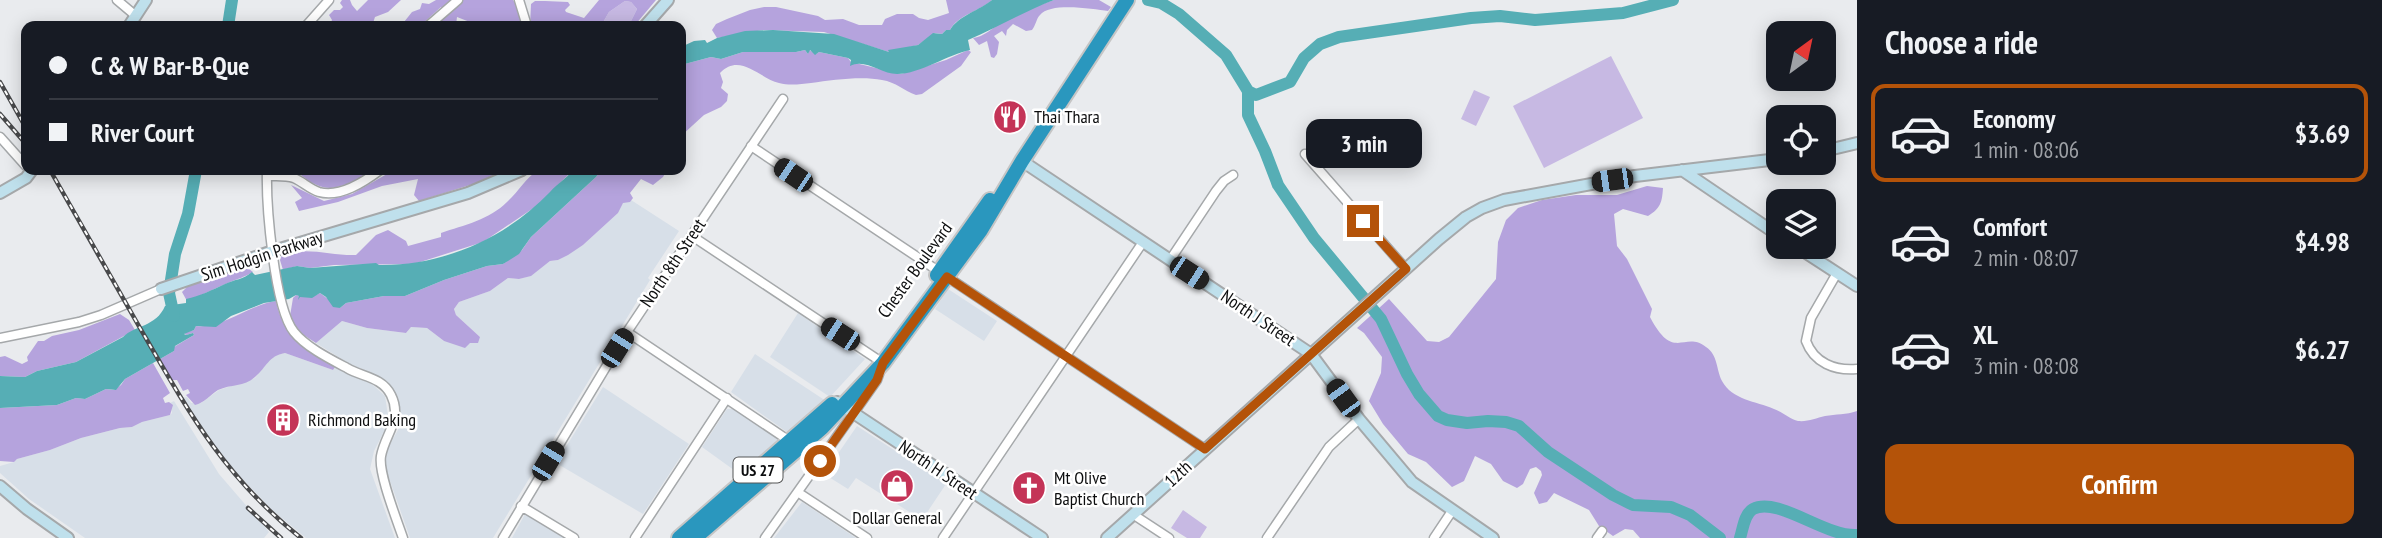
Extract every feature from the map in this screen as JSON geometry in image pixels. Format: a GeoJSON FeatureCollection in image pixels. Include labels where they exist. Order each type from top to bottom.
{"type":"FeatureCollection","features":[{"type":"Feature","properties":{"kind":"highway","name":"Chester Boulevard"},"geometry":{"type":"LineString","coordinates":[[679,538],[844,407],[943,274],[972,224],[1021,161],[1128,0]]}},
{"type":"Feature","properties":{"kind":"highway","name":"Chester Boulevard"},"geometry":{"type":"LineString","coordinates":[[695,538],[795,445]]}},
{"type":"Feature","properties":{"kind":"street"},"geometry":{"type":"LineString","coordinates":[[117,0],[136,16]]}},
{"type":"Feature","properties":{"kind":"street"},"geometry":{"type":"LineString","coordinates":[[132,21],[146,0]]}},
{"type":"Feature","properties":{"kind":"street"},"geometry":{"type":"LineString","coordinates":[[310,21],[329,0]]}},
{"type":"Feature","properties":{"kind":"street"},"geometry":{"type":"LineString","coordinates":[[434,21],[458,0]]}},
{"type":"Feature","properties":{"kind":"street"},"geometry":{"type":"LineString","coordinates":[[519,0],[525,21]]}},
{"type":"Feature","properties":{"kind":"street"},"geometry":{"type":"LineString","coordinates":[[649,21],[668,0]]}},
{"type":"Feature","properties":{"kind":"street","name":"North 8th Street"},"geometry":{"type":"LineString","coordinates":[[503,538],[627,332],[783,99]]}},
{"type":"Feature","properties":{"kind":"street"},"geometry":{"type":"LineString","coordinates":[[0,137],[21,159]]}},
{"type":"Feature","properties":{"kind":"street"},"geometry":{"type":"LineString","coordinates":[[1836,148],[1857,143]]}},
{"type":"Feature","properties":{"kind":"street"},"geometry":{"type":"LineString","coordinates":[[751,146],[1205,449]]}},
{"type":"Feature","properties":{"kind":"street"},"geometry":{"type":"LineString","coordinates":[[1305,154],[1406,269]]}},
{"type":"Feature","properties":{"kind":"street","name":"12th"},"geometry":{"type":"LineString","coordinates":[[1107,538],[1466,217],[1492,204],[1588,183],[1766,160]]}},
{"type":"Feature","properties":{"kind":"street","name":"North J Street"},"geometry":{"type":"LineString","coordinates":[[1021,161],[1311,354],[1359,419],[1412,482],[1493,538]]}},
{"type":"Feature","properties":{"kind":"street"},"geometry":{"type":"LineString","coordinates":[[1682,170],[1766,227]]}},
{"type":"Feature","properties":{"kind":"street"},"geometry":{"type":"LineString","coordinates":[[0,193],[27,175]]}},
{"type":"Feature","properties":{"kind":"street"},"geometry":{"type":"LineString","coordinates":[[267,175],[273,255],[284,314],[289,326],[301,340],[346,368],[378,381],[391,395],[395,420],[382,452],[380,467],[403,538]]}},
{"type":"Feature","properties":{"kind":"street"},"geometry":{"type":"LineString","coordinates":[[280,175],[296,179],[311,189],[330,193],[342,191],[374,175]]}},
{"type":"Feature","properties":{"kind":"street","name":"Sim Hodgin Parkway"},"geometry":{"type":"LineString","coordinates":[[0,338],[101,315],[161,289],[449,200],[511,175]]}},
{"type":"Feature","properties":{"kind":"street"},"geometry":{"type":"LineString","coordinates":[[1170,260],[1216,191],[1233,175]]}},
{"type":"Feature","properties":{"kind":"street"},"geometry":{"type":"LineString","coordinates":[[692,236],[879,360]]}},
{"type":"Feature","properties":{"kind":"street"},"geometry":{"type":"LineString","coordinates":[[943,538],[1143,242]]}},
{"type":"Feature","properties":{"kind":"street"},"geometry":{"type":"LineString","coordinates":[[1815,259],[1857,286]]}},
{"type":"Feature","properties":{"kind":"street"},"geometry":{"type":"LineString","coordinates":[[1837,273],[1811,318],[1806,341],[1815,356],[1824,363],[1837,369],[1857,369]]}},
{"type":"Feature","properties":{"kind":"street"},"geometry":{"type":"LineString","coordinates":[[627,332],[795,445]]}},
{"type":"Feature","properties":{"kind":"street","name":"Chester Boulevard"},"geometry":{"type":"LineString","coordinates":[[765,538],[799,493],[844,407],[877,380],[879,360]]}},
{"type":"Feature","properties":{"kind":"street"},"geometry":{"type":"LineString","coordinates":[[635,538],[727,398]]}},
{"type":"Feature","properties":{"kind":"street","name":"North H Street"},"geometry":{"type":"LineString","coordinates":[[844,407],[1042,538]]}},
{"type":"Feature","properties":{"kind":"street"},"geometry":{"type":"LineString","coordinates":[[1267,538],[1329,447],[1359,419]]}},
{"type":"Feature","properties":{"kind":"street"},"geometry":{"type":"LineString","coordinates":[[0,486],[68,538]]}},
{"type":"Feature","properties":{"kind":"street"},"geometry":{"type":"LineString","coordinates":[[799,493],[867,538]]}},
{"type":"Feature","properties":{"kind":"street"},"geometry":{"type":"LineString","coordinates":[[521,506],[574,538]]}},
{"type":"Feature","properties":{"kind":"street"},"geometry":{"type":"LineString","coordinates":[[1434,538],[1452,511]]}},
{"type":"Feature","properties":{"kind":"street"},"geometry":{"type":"LineString","coordinates":[[1134,515],[1169,538]]}},
{"type":"Feature","properties":{"kind":"shaded area"},"geometry":{"type":"Polygon","coordinates":[[[342,0],[350,0],[357,11],[368,0],[401,0],[388,12],[375,17],[374,21],[332,21],[329,15],[343,7],[340,3],[342,0]]]}},
{"type":"Feature","properties":{"kind":"shaded area"},"geometry":{"type":"Polygon","coordinates":[[[436,0],[513,0],[519,9],[521,21],[467,21],[457,17],[456,21],[439,21],[446,14],[441,7],[425,21],[405,21],[412,12],[420,9],[422,3],[429,4],[436,0]]]}},
{"type":"Feature","properties":{"kind":"shaded area"},"geometry":{"type":"Polygon","coordinates":[[[599,0],[656,0],[638,21],[631,21],[637,9],[631,2],[625,1],[609,12],[604,21],[530,21],[531,4],[535,1],[568,2],[570,5],[566,12],[584,18],[599,0]]]}},
{"type":"Feature","properties":{"kind":"shaded area"},"geometry":{"type":"Polygon","coordinates":[[[946,0],[992,0],[958,21],[950,30],[942,34],[935,33],[918,45],[889,52],[824,32],[763,30],[717,38],[712,30],[716,24],[727,19],[764,7],[776,7],[825,20],[843,19],[859,25],[882,25],[885,19],[897,14],[913,14],[928,20],[949,13],[946,0]]]}},
{"type":"Feature","properties":{"kind":"shaded area"},"geometry":{"type":"Polygon","coordinates":[[[1054,0],[1099,0],[1111,7],[1108,11],[1062,7],[1045,11],[1032,30],[1026,31],[1013,24],[1007,30],[1006,36],[1002,31],[994,36],[999,42],[994,58],[991,57],[987,41],[979,45],[973,38],[1014,16],[1054,0]]]}},
{"type":"Feature","properties":{"kind":"shaded area"},"geometry":{"type":"Polygon","coordinates":[[[625,1],[631,2],[637,9],[631,21],[604,21],[609,12],[625,1]]]}},
{"type":"Feature","properties":{"kind":"shaded area"},"geometry":{"type":"Polygon","coordinates":[[[805,50],[808,54],[809,50],[816,54],[819,52],[848,58],[851,62],[901,74],[968,50],[971,52],[961,66],[922,94],[916,95],[887,81],[874,79],[783,84],[750,68],[735,65],[727,67],[720,73],[723,82],[721,88],[728,94],[727,101],[704,115],[686,131],[686,64],[711,57],[721,59],[743,52],[805,50]]]}},
{"type":"Feature","properties":{"kind":"shaded area"},"geometry":{"type":"Polygon","coordinates":[[[1611,56],[1643,118],[1544,168],[1513,106],[1611,56]]]}},
{"type":"Feature","properties":{"kind":"shaded area"},"geometry":{"type":"Polygon","coordinates":[[[1474,90],[1490,97],[1476,126],[1461,119],[1474,90]]]}},
{"type":"Feature","properties":{"kind":"shaded area"},"geometry":{"type":"Polygon","coordinates":[[[302,175],[364,175],[331,188],[316,185],[302,175]]]}},
{"type":"Feature","properties":{"kind":"shaded area"},"geometry":{"type":"Polygon","coordinates":[[[385,175],[494,175],[419,201],[414,195],[418,179],[382,186],[338,202],[299,211],[295,202],[302,198],[291,185],[324,201],[352,194],[385,175]]]}},
{"type":"Feature","properties":{"kind":"shaded area"},"geometry":{"type":"Polygon","coordinates":[[[568,175],[538,205],[483,242],[414,264],[310,268],[297,266],[283,270],[280,260],[282,255],[310,251],[356,255],[376,235],[388,230],[406,241],[408,246],[441,237],[441,233],[476,221],[500,208],[529,177],[568,175]]]}},
{"type":"Feature","properties":{"kind":"shaded area"},"geometry":{"type":"Polygon","coordinates":[[[664,175],[653,185],[641,179],[630,193],[633,198],[630,202],[623,203],[618,213],[568,255],[550,261],[531,276],[508,278],[490,291],[459,302],[454,309],[456,315],[480,337],[478,343],[470,343],[465,348],[444,341],[427,328],[411,327],[406,333],[367,328],[342,321],[316,343],[299,332],[290,316],[296,295],[308,297],[320,293],[340,308],[346,303],[384,296],[405,296],[444,280],[487,266],[503,264],[522,250],[531,237],[596,177],[664,175]]]}},
{"type":"Feature","properties":{"kind":"shaded area"},"geometry":{"type":"Polygon","coordinates":[[[1647,186],[1663,188],[1656,210],[1648,216],[1623,209],[1614,214],[1617,246],[1627,259],[1652,309],[1650,317],[1658,331],[1672,342],[1698,343],[1706,347],[1715,358],[1722,381],[1732,392],[1795,420],[1805,421],[1857,411],[1857,538],[1640,538],[1633,530],[1625,529],[1613,536],[1599,526],[1589,510],[1554,493],[1547,502],[1539,504],[1534,493],[1542,475],[1536,467],[1530,469],[1523,484],[1517,488],[1503,481],[1491,464],[1475,456],[1464,481],[1452,487],[1426,462],[1408,454],[1383,424],[1369,401],[1381,373],[1382,357],[1357,328],[1389,299],[1427,341],[1439,342],[1449,337],[1496,279],[1498,242],[1506,220],[1518,208],[1542,200],[1576,195],[1617,195],[1647,186]]]}},
{"type":"Feature","properties":{"kind":"shaded area"},"geometry":{"type":"Polygon","coordinates":[[[631,200],[679,231],[648,278],[650,280],[493,538],[410,538],[382,458],[402,423],[397,397],[389,384],[378,376],[348,363],[316,343],[342,321],[367,328],[406,333],[411,327],[427,328],[444,341],[470,343],[480,337],[456,315],[454,309],[459,302],[490,291],[508,278],[530,276],[550,261],[558,260],[583,245],[618,213],[623,202],[631,200]]]}},
{"type":"Feature","properties":{"kind":"shaded area"},"geometry":{"type":"Polygon","coordinates":[[[245,266],[253,272],[192,299],[187,301],[182,292],[190,284],[245,266]]]}},
{"type":"Feature","properties":{"kind":"shaded area"},"geometry":{"type":"Polygon","coordinates":[[[948,289],[997,321],[984,341],[935,309],[948,289]]]}},
{"type":"Feature","properties":{"kind":"shaded area"},"geometry":{"type":"Polygon","coordinates":[[[276,301],[291,333],[335,367],[333,370],[285,353],[279,354],[251,380],[218,390],[195,405],[186,395],[190,393],[188,389],[183,391],[177,380],[172,380],[160,359],[194,335],[184,333],[194,330],[196,326],[216,324],[276,301]]]}},
{"type":"Feature","properties":{"kind":"shaded area"},"geometry":{"type":"Polygon","coordinates":[[[798,313],[865,359],[830,397],[770,357],[798,313]]]}},
{"type":"Feature","properties":{"kind":"shaded area"},"geometry":{"type":"Polygon","coordinates":[[[120,314],[129,320],[135,330],[76,362],[37,371],[25,377],[0,376],[0,357],[5,356],[22,364],[28,361],[27,357],[38,341],[79,330],[120,314]]]}},
{"type":"Feature","properties":{"kind":"shaded area"},"geometry":{"type":"Polygon","coordinates":[[[285,353],[333,370],[335,367],[373,385],[385,396],[389,422],[374,451],[370,469],[395,538],[306,538],[272,510],[232,468],[183,398],[187,397],[191,403],[201,403],[219,390],[255,378],[272,356],[285,353]]]}},
{"type":"Feature","properties":{"kind":"shaded area"},"geometry":{"type":"Polygon","coordinates":[[[755,354],[826,401],[791,435],[731,392],[755,354]]]}},
{"type":"Feature","properties":{"kind":"shaded area"},"geometry":{"type":"Polygon","coordinates":[[[153,363],[170,393],[163,398],[165,403],[173,405],[170,415],[132,427],[81,438],[14,462],[0,461],[0,408],[57,405],[76,398],[85,399],[106,389],[114,390],[125,379],[153,363]]]}},
{"type":"Feature","properties":{"kind":"shaded area"},"geometry":{"type":"Polygon","coordinates":[[[603,387],[689,444],[643,514],[556,463],[603,387]]]}},
{"type":"Feature","properties":{"kind":"shaded area"},"geometry":{"type":"Polygon","coordinates":[[[174,401],[219,474],[269,532],[264,538],[85,538],[29,499],[0,473],[0,466],[17,459],[81,438],[132,427],[170,415],[170,403],[174,401]]]}},
{"type":"Feature","properties":{"kind":"shaded area"},"geometry":{"type":"Polygon","coordinates":[[[727,409],[733,409],[780,440],[745,478],[702,447],[727,409]]]}},
{"type":"Feature","properties":{"kind":"shaded area"},"geometry":{"type":"Polygon","coordinates":[[[857,426],[946,484],[922,520],[856,478],[848,489],[824,474],[857,426]]]}},
{"type":"Feature","properties":{"kind":"shaded area"},"geometry":{"type":"Polygon","coordinates":[[[802,502],[856,538],[774,538],[802,502]]]}},
{"type":"Feature","properties":{"kind":"shaded area"},"geometry":{"type":"Polygon","coordinates":[[[1183,510],[1207,527],[1200,538],[1187,538],[1171,528],[1183,510]]]}},
{"type":"Feature","properties":{"kind":"shaded area"},"geometry":{"type":"Polygon","coordinates":[[[525,514],[565,538],[512,538],[525,514]]]}},
{"type":"Feature","properties":{"kind":"water"},"geometry":{"type":"Polygon","coordinates":[[[992,0],[1054,0],[968,40],[970,50],[906,73],[891,73],[861,64],[850,66],[851,60],[848,58],[819,52],[815,55],[810,50],[808,54],[805,50],[743,52],[721,59],[711,57],[686,64],[686,45],[705,40],[707,43],[745,31],[834,34],[889,52],[888,50],[918,45],[933,33],[942,34],[950,30],[958,21],[992,0]]]}},
{"type":"Feature","properties":{"kind":"water"},"geometry":{"type":"Polygon","coordinates":[[[597,175],[531,237],[519,254],[503,264],[487,266],[444,280],[405,296],[384,296],[346,303],[340,308],[333,307],[320,293],[312,298],[300,297],[298,300],[299,296],[296,295],[289,299],[264,303],[231,316],[216,327],[196,326],[194,330],[184,334],[194,335],[175,346],[174,351],[125,379],[116,390],[106,389],[85,399],[76,398],[57,405],[0,408],[0,376],[25,377],[37,371],[76,362],[151,322],[165,306],[186,303],[186,299],[252,272],[255,275],[297,266],[310,268],[376,263],[403,264],[450,254],[493,236],[514,223],[568,176],[597,175]]]}},
{"type":"Feature","properties":{"kind":"waterway"},"geometry":{"type":"LineString","coordinates":[[229,21],[232,0]]}},
{"type":"Feature","properties":{"kind":"waterway"},"geometry":{"type":"LineString","coordinates":[[1148,0],[1161,3],[1179,14],[1226,55],[1248,91],[1248,115],[1278,185],[1314,238],[1381,319],[1407,374],[1419,394],[1438,416],[1467,423],[1506,422],[1519,426],[1548,452],[1613,495],[1633,505],[1671,507],[1690,515],[1720,538]]}},
{"type":"Feature","properties":{"kind":"waterway"},"geometry":{"type":"LineString","coordinates":[[1248,91],[1256,95],[1290,82],[1304,58],[1320,44],[1339,37],[1471,18],[1500,16],[1535,20],[1623,13],[1673,0]]}},
{"type":"Feature","properties":{"kind":"waterway"},"geometry":{"type":"LineString","coordinates":[[174,316],[169,293],[175,254],[188,214],[195,175]]}},
{"type":"Feature","properties":{"kind":"waterway"},"geometry":{"type":"LineString","coordinates":[[1740,538],[1748,514],[1763,506],[1788,512],[1831,530],[1857,535]]}},
{"type":"Feature","properties":{"kind":"railway"},"geometry":{"type":"LineString","coordinates":[[0,82],[21,119]]}},
{"type":"Feature","properties":{"kind":"railway"},"geometry":{"type":"LineString","coordinates":[[0,114],[21,138]]}},
{"type":"Feature","properties":{"kind":"railway"},"geometry":{"type":"LineString","coordinates":[[53,175],[192,415],[229,467],[250,491],[301,538]]}},
{"type":"Feature","properties":{"kind":"railway"},"geometry":{"type":"LineString","coordinates":[[248,508],[281,538]]}},
{"type":"Feature","properties":{"kind":"place","name":"Thai Thara"},"geometry":{"type":"Point","coordinates":[1010,117]}},
{"type":"Feature","properties":{"kind":"place","name":"Richmond Baking"},"geometry":{"type":"Point","coordinates":[283,420]}},
{"type":"Feature","properties":{"kind":"place","name":"Dollar General"},"geometry":{"type":"Point","coordinates":[897,486]}},
{"type":"Feature","properties":{"kind":"place","name":"Mt Olive Baptist Church"},"geometry":{"type":"Point","coordinates":[1029,488]}},
{"type":"Feature","properties":{"kind":"route"},"geometry":{"type":"LineString","coordinates":[[820,461],[877,380],[883,363],[947,277],[1205,449],[1406,269],[1363,221]]}}]}
